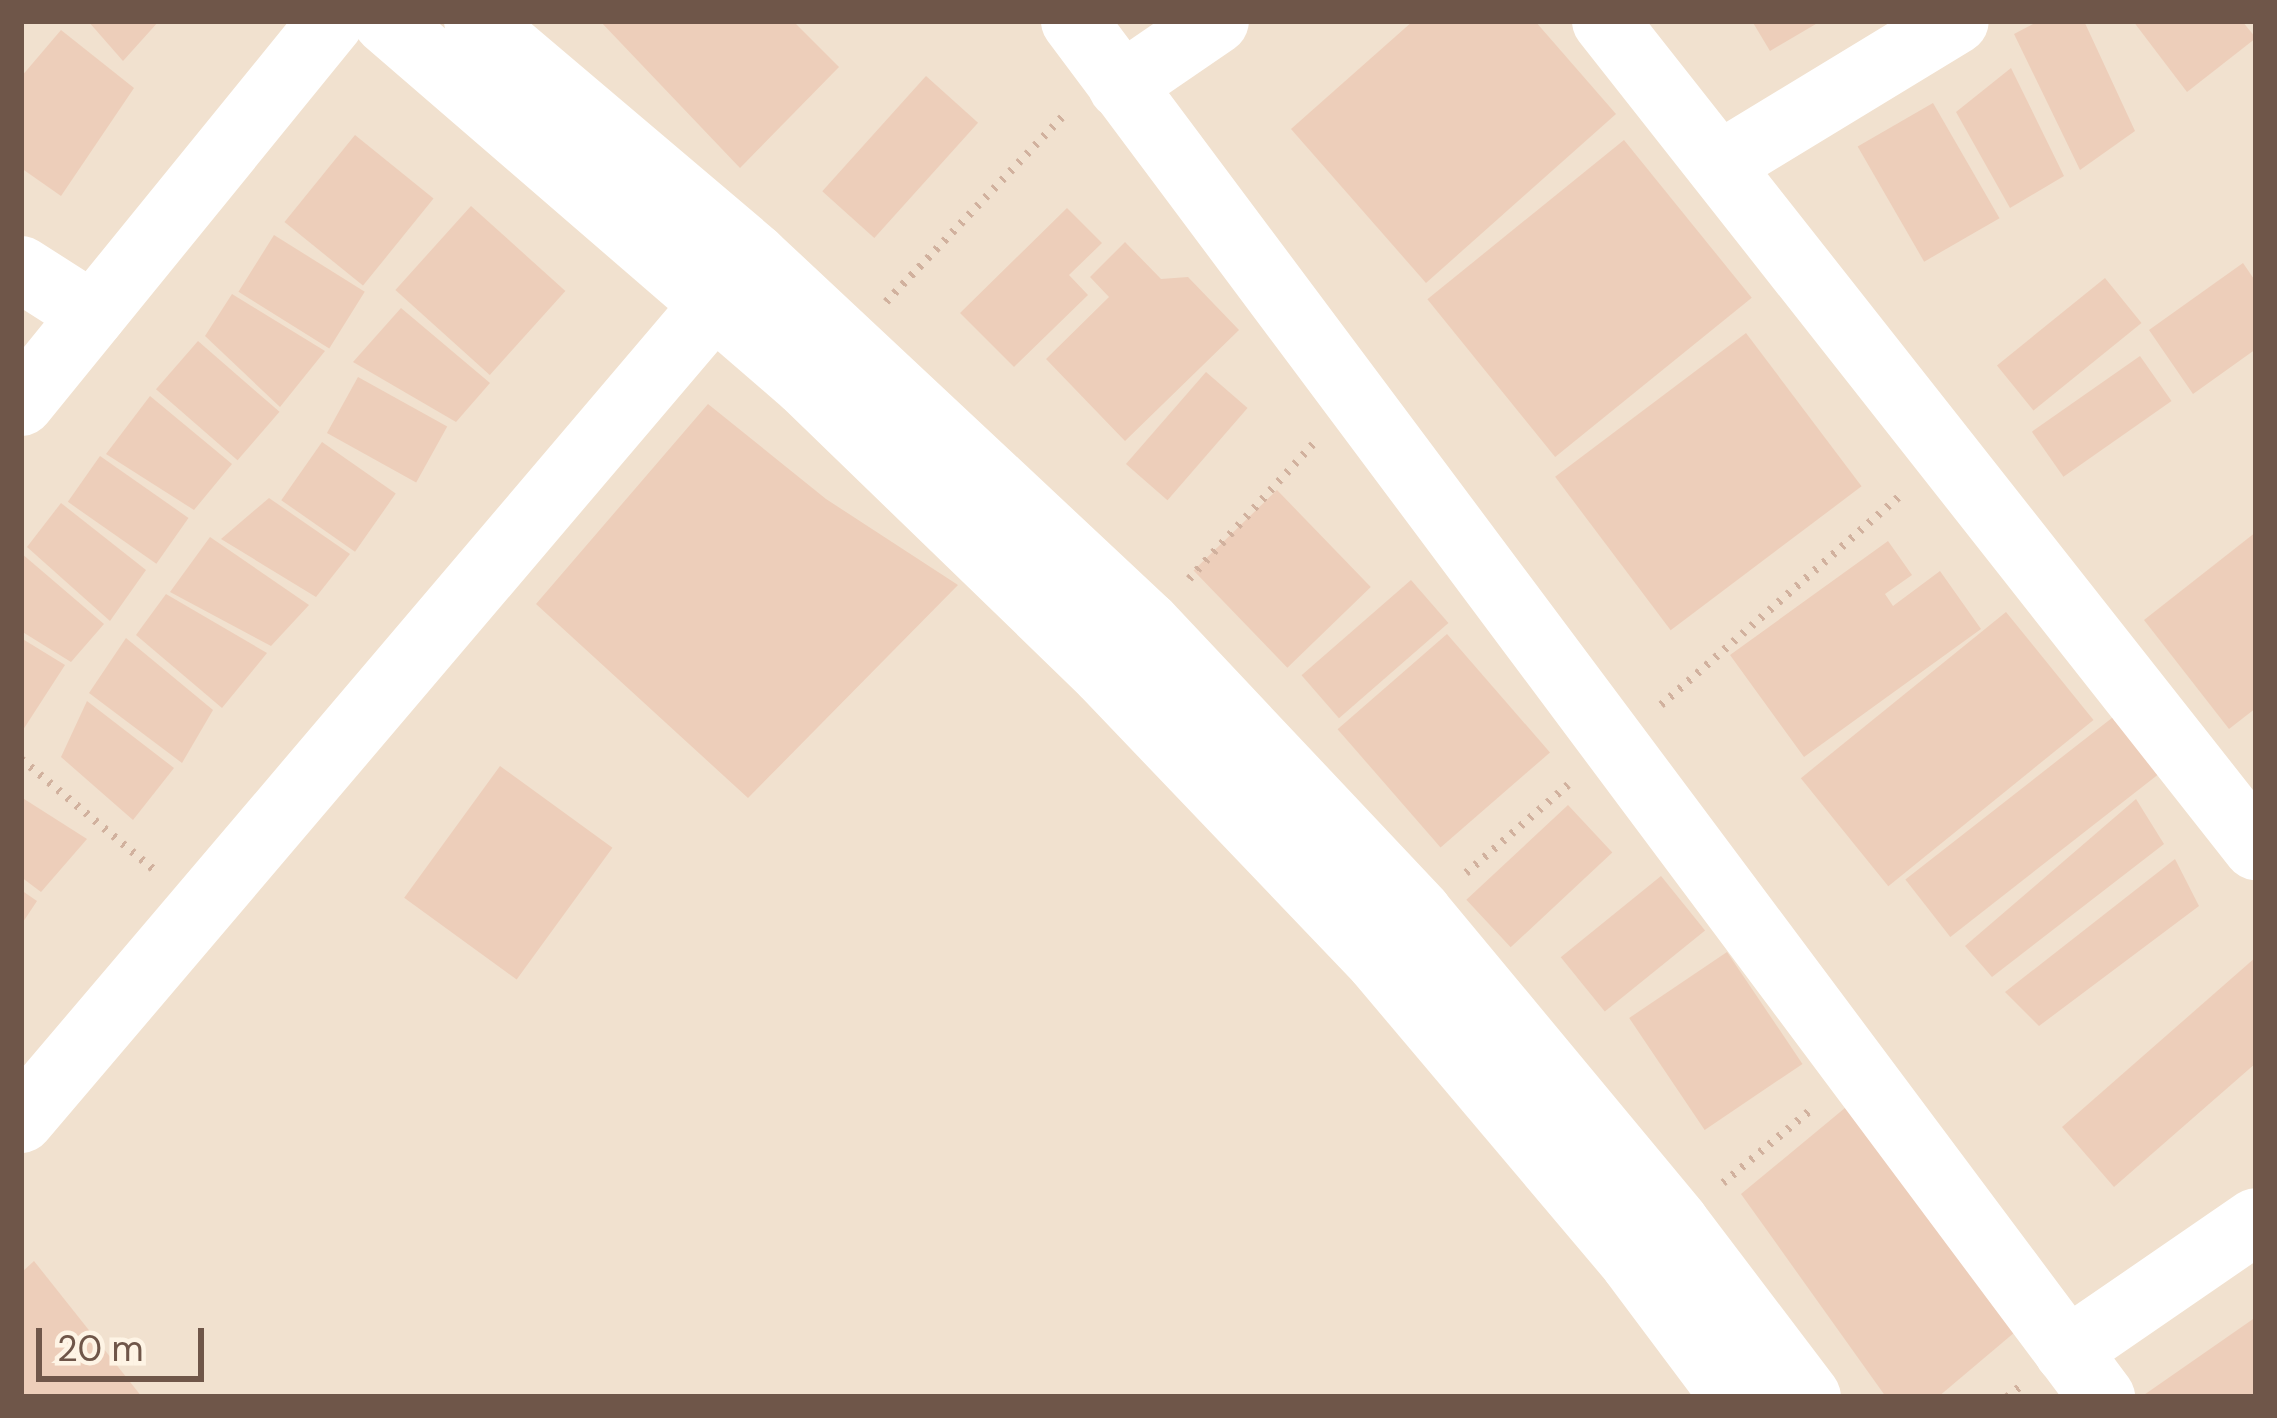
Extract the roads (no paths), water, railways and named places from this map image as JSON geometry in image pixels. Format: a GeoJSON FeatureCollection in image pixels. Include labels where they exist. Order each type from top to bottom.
{"type":"FeatureCollection","features":[{"type":"Feature","properties":{"kind":"street"},"geometry":{"type":"LineString","coordinates":[[21,403],[331,21]]}},
{"type":"Feature","properties":{"kind":"street"},"geometry":{"type":"LineString","coordinates":[[386,21],[735,280],[848,342],[1147,624],[1419,913],[1676,1223],[1808,1397]]}},
{"type":"Feature","properties":{"kind":"street"},"geometry":{"type":"LineString","coordinates":[[477,21],[735,280],[1378,961],[1633,1262],[1734,1397]]}},
{"type":"Feature","properties":{"kind":"street"},"geometry":{"type":"LineString","coordinates":[[1216,21],[1101,59],[2085,1374],[2256,1221]]}},
{"type":"Feature","properties":{"kind":"street"},"geometry":{"type":"LineString","coordinates":[[1605,21],[2256,847]]}},
{"type":"Feature","properties":{"kind":"street"},"geometry":{"type":"LineString","coordinates":[[1719,165],[1957,21]]}},
{"type":"Feature","properties":{"kind":"street"},"geometry":{"type":"LineString","coordinates":[[21,269],[93,315]]}},
{"type":"Feature","properties":{"kind":"street"},"geometry":{"type":"LineString","coordinates":[[21,1120],[735,280]]}}]}
